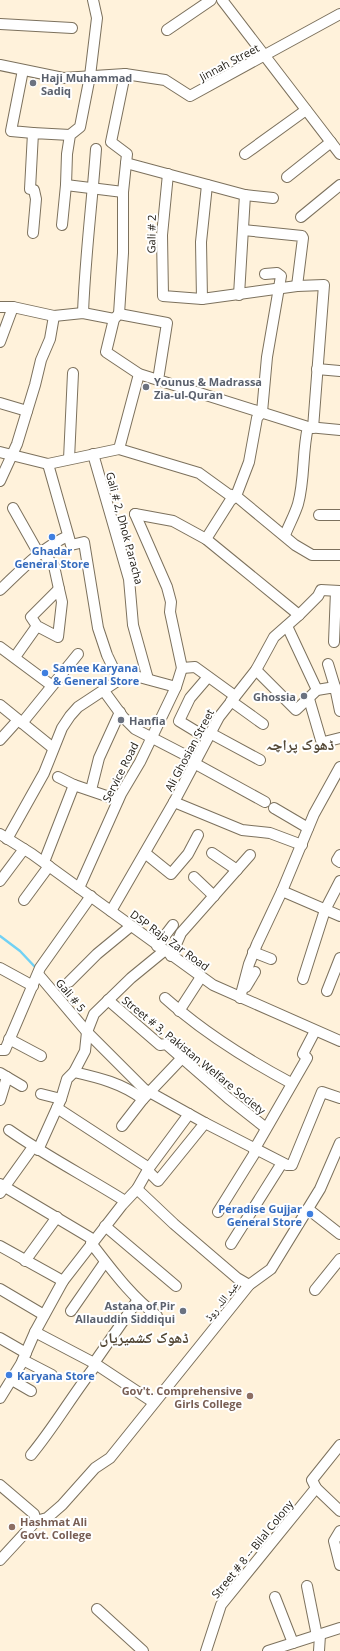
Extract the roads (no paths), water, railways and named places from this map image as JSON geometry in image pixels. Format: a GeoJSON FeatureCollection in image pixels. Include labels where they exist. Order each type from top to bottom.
{"type":"FeatureCollection","features":[{"type":"Feature","properties":{"kind":"street"},"geometry":{"type":"LineString","coordinates":[[62,225],[66,186],[67,154],[70,136],[80,127],[90,76],[97,18],[93,0]]}},
{"type":"Feature","properties":{"kind":"street"},"geometry":{"type":"LineString","coordinates":[[167,30],[211,0]]}},
{"type":"Feature","properties":{"kind":"street"},"geometry":{"type":"LineString","coordinates":[[222,0],[340,154]]}},
{"type":"Feature","properties":{"kind":"street","name":"Jinnah Street"},"geometry":{"type":"LineString","coordinates":[[125,74],[165,80],[190,96],[340,14]]}},
{"type":"Feature","properties":{"kind":"street"},"geometry":{"type":"LineString","coordinates":[[0,24],[72,28]]}},
{"type":"Feature","properties":{"kind":"street"},"geometry":{"type":"LineString","coordinates":[[0,65],[62,78],[125,74],[111,142],[127,154],[123,192],[123,254],[116,317],[106,352],[139,374],[311,427],[340,430]]}},
{"type":"Feature","properties":{"kind":"street"},"geometry":{"type":"LineString","coordinates":[[23,70],[11,131],[70,136]]}},
{"type":"Feature","properties":{"kind":"street"},"geometry":{"type":"LineString","coordinates":[[245,154],[306,110]]}},
{"type":"Feature","properties":{"kind":"street"},"geometry":{"type":"LineString","coordinates":[[33,132],[30,188],[34,190],[36,199],[33,233]]}},
{"type":"Feature","properties":{"kind":"street"},"geometry":{"type":"LineString","coordinates":[[287,177],[331,142]]}},
{"type":"Feature","properties":{"kind":"street"},"geometry":{"type":"LineString","coordinates":[[83,313],[86,243],[93,189],[96,149]]}},
{"type":"Feature","properties":{"kind":"street"},"geometry":{"type":"LineString","coordinates":[[126,163],[245,195],[273,198]]}},
{"type":"Feature","properties":{"kind":"street","name":"Gali # 2"},"geometry":{"type":"LineString","coordinates":[[168,174],[162,235],[163,296],[202,299]]}},
{"type":"Feature","properties":{"kind":"street"},"geometry":{"type":"LineString","coordinates":[[207,184],[201,242],[202,299],[278,290],[297,286],[324,285],[311,427],[303,445],[303,468],[298,504],[285,536]]}},
{"type":"Feature","properties":{"kind":"street"},"geometry":{"type":"LineString","coordinates":[[301,217],[340,185]]}},
{"type":"Feature","properties":{"kind":"street"},"geometry":{"type":"LineString","coordinates":[[66,186],[123,192]]}},
{"type":"Feature","properties":{"kind":"street"},"geometry":{"type":"LineString","coordinates":[[239,295],[245,195]]}},
{"type":"Feature","properties":{"kind":"street"},"geometry":{"type":"LineString","coordinates":[[243,230],[302,236],[297,286]]}},
{"type":"Feature","properties":{"kind":"street"},"geometry":{"type":"LineString","coordinates":[[206,539],[230,501],[236,496],[249,462],[258,418],[262,412],[267,357],[280,273],[266,274]]}},
{"type":"Feature","properties":{"kind":"street"},"geometry":{"type":"LineString","coordinates":[[0,307],[54,316],[83,313],[167,323],[158,380]]}},
{"type":"Feature","properties":{"kind":"street"},"geometry":{"type":"LineString","coordinates":[[0,342],[13,308]]}},
{"type":"Feature","properties":{"kind":"street"},"geometry":{"type":"LineString","coordinates":[[0,481],[10,455],[17,444],[35,386],[41,360],[50,339],[54,316]]}},
{"type":"Feature","properties":{"kind":"street"},"geometry":{"type":"LineString","coordinates":[[317,369],[340,371]]}},
{"type":"Feature","properties":{"kind":"street"},"geometry":{"type":"LineString","coordinates":[[70,459],[73,373]]}},
{"type":"Feature","properties":{"kind":"street"},"geometry":{"type":"LineString","coordinates":[[119,449],[139,374]]}},
{"type":"Feature","properties":{"kind":"street"},"geometry":{"type":"LineString","coordinates":[[0,403],[27,411]]}},
{"type":"Feature","properties":{"kind":"street"},"geometry":{"type":"LineString","coordinates":[[0,452],[48,464],[119,449],[199,473],[228,494],[236,496],[295,545],[312,556],[340,555]]}},
{"type":"Feature","properties":{"kind":"street","name":"Gali # 2, Dhok Paracha"},"geometry":{"type":"LineString","coordinates":[[93,454],[129,579],[133,625],[148,679]]}},
{"type":"Feature","properties":{"kind":"street"},"geometry":{"type":"LineString","coordinates":[[48,464],[71,545],[84,542],[98,628],[107,655],[120,680]]}},
{"type":"Feature","properties":{"kind":"street"},"geometry":{"type":"LineString","coordinates":[[13,508],[40,553],[54,566],[62,602],[58,637],[37,626],[31,617],[59,589]]}},
{"type":"Feature","properties":{"kind":"street"},"geometry":{"type":"LineString","coordinates":[[263,724],[208,677],[194,667],[182,668],[170,612],[172,602],[135,514],[173,521],[206,539],[231,561],[299,615]]}},
{"type":"Feature","properties":{"kind":"street"},"geometry":{"type":"LineString","coordinates":[[320,515],[340,515]]}},
{"type":"Feature","properties":{"kind":"street"},"geometry":{"type":"LineString","coordinates":[[0,590],[52,543],[68,536]]}},
{"type":"Feature","properties":{"kind":"street","name":"Ali Ghosian Street"},"geometry":{"type":"LineString","coordinates":[[111,911],[174,802],[219,717],[256,670],[274,637],[299,615],[321,590],[338,591]]}},
{"type":"Feature","properties":{"kind":"street"},"geometry":{"type":"LineString","coordinates":[[334,642],[338,591]]}},
{"type":"Feature","properties":{"kind":"street"},"geometry":{"type":"LineString","coordinates":[[15,657],[37,626]]}},
{"type":"Feature","properties":{"kind":"street"},"geometry":{"type":"LineString","coordinates":[[287,626],[317,690]]}},
{"type":"Feature","properties":{"kind":"street"},"geometry":{"type":"LineString","coordinates":[[0,647],[51,686]]}},
{"type":"Feature","properties":{"kind":"street"},"geometry":{"type":"LineString","coordinates":[[0,740],[20,721],[78,654]]}},
{"type":"Feature","properties":{"kind":"street"},"geometry":{"type":"LineString","coordinates":[[328,664],[337,692],[340,711]]}},
{"type":"Feature","properties":{"kind":"street","name":"Service Road"},"geometry":{"type":"LineString","coordinates":[[79,888],[118,800],[140,762],[150,738],[176,686],[182,668]]}},
{"type":"Feature","properties":{"kind":"street"},"geometry":{"type":"LineString","coordinates":[[256,670],[295,709],[298,709],[317,690]]}},
{"type":"Feature","properties":{"kind":"street"},"geometry":{"type":"LineString","coordinates":[[3,836],[44,773],[62,728],[78,707],[128,674],[176,686]]}},
{"type":"Feature","properties":{"kind":"street"},"geometry":{"type":"LineString","coordinates":[[208,677],[190,698],[179,720],[260,760]]}},
{"type":"Feature","properties":{"kind":"street"},"geometry":{"type":"LineString","coordinates":[[317,690],[337,692]]}},
{"type":"Feature","properties":{"kind":"street"},"geometry":{"type":"LineString","coordinates":[[104,691],[135,729],[308,828]]}},
{"type":"Feature","properties":{"kind":"street"},"geometry":{"type":"LineString","coordinates":[[309,699],[321,740],[324,742],[340,738]]}},
{"type":"Feature","properties":{"kind":"street"},"geometry":{"type":"LineString","coordinates":[[0,705],[53,748]]}},
{"type":"Feature","properties":{"kind":"street"},"geometry":{"type":"LineString","coordinates":[[91,790],[100,758],[120,712]]}},
{"type":"Feature","properties":{"kind":"street"},"geometry":{"type":"LineString","coordinates":[[241,996],[253,952],[282,891],[323,796],[340,767]]}},
{"type":"Feature","properties":{"kind":"street"},"geometry":{"type":"LineString","coordinates":[[58,777],[74,785],[118,800]]}},
{"type":"Feature","properties":{"kind":"street"},"geometry":{"type":"LineString","coordinates":[[24,900],[46,864],[74,785]]}},
{"type":"Feature","properties":{"kind":"street"},"geometry":{"type":"LineString","coordinates":[[174,802],[242,830],[270,833],[302,845]]}},
{"type":"Feature","properties":{"kind":"street"},"geometry":{"type":"LineString","coordinates":[[144,853],[171,874],[188,854],[198,835]]}},
{"type":"Feature","properties":{"kind":"street","name":"DSP Raja Zar Road"},"geometry":{"type":"LineString","coordinates":[[3,836],[91,896],[201,977],[315,1031],[339,1039]]}},
{"type":"Feature","properties":{"kind":"street"},"geometry":{"type":"LineString","coordinates":[[0,881],[24,849]]}},
{"type":"Feature","properties":{"kind":"street"},"geometry":{"type":"LineString","coordinates":[[212,853],[237,870]]}},
{"type":"Feature","properties":{"kind":"street"},"geometry":{"type":"LineString","coordinates":[[156,1316],[137,1300],[105,1262],[93,1242],[57,1217],[1,1188],[35,1148],[59,1103],[67,1079],[74,1072],[85,1051],[87,1032],[94,1014],[164,951],[250,855]]}},
{"type":"Feature","properties":{"kind":"street"},"geometry":{"type":"LineString","coordinates":[[340,855],[337,860],[340,862]]}},
{"type":"Feature","properties":{"kind":"street"},"geometry":{"type":"LineString","coordinates":[[194,876],[214,896]]}},
{"type":"Feature","properties":{"kind":"street"},"geometry":{"type":"LineString","coordinates":[[303,979],[325,910],[340,881]]}},
{"type":"Feature","properties":{"kind":"street"},"geometry":{"type":"LineString","coordinates":[[282,891],[340,916]]}},
{"type":"Feature","properties":{"kind":"street"},"geometry":{"type":"LineString","coordinates":[[0,1050],[4,1051],[40,968],[91,896]]}},
{"type":"Feature","properties":{"kind":"street"},"geometry":{"type":"LineString","coordinates":[[164,951],[173,925]]}},
{"type":"Feature","properties":{"kind":"street"},"geometry":{"type":"LineString","coordinates":[[69,982],[97,954],[131,926]]}},
{"type":"Feature","properties":{"kind":"street"},"geometry":{"type":"LineString","coordinates":[[253,952],[271,959]]}},
{"type":"Feature","properties":{"kind":"street"},"geometry":{"type":"LineString","coordinates":[[327,991],[340,958]]}},
{"type":"Feature","properties":{"kind":"street"},"geometry":{"type":"LineString","coordinates":[[0,968],[33,986]]}},
{"type":"Feature","properties":{"kind":"street"},"geometry":{"type":"LineString","coordinates":[[241,996],[255,972]]}},
{"type":"Feature","properties":{"kind":"street","name":"Gali # 5"},"geometry":{"type":"LineString","coordinates":[[38,974],[87,1032],[142,1088],[205,1124],[282,1163]]}},
{"type":"Feature","properties":{"kind":"street"},"geometry":{"type":"LineString","coordinates":[[179,1011],[201,977]]}},
{"type":"Feature","properties":{"kind":"street"},"geometry":{"type":"LineString","coordinates":[[165,998],[208,1034],[292,1083]]}},
{"type":"Feature","properties":{"kind":"street","name":"Street # 3, Pakistan Welfare Society"},"geometry":{"type":"LineString","coordinates":[[108,1000],[160,1045],[164,1043],[266,1128]]}},
{"type":"Feature","properties":{"kind":"street"},"geometry":{"type":"LineString","coordinates":[[218,1212],[307,1058],[303,1054],[315,1031]]}},
{"type":"Feature","properties":{"kind":"street"},"geometry":{"type":"LineString","coordinates":[[9,1039],[41,1056]]}},
{"type":"Feature","properties":{"kind":"street"},"geometry":{"type":"LineString","coordinates":[[122,1126],[143,1099],[181,1058]]}},
{"type":"Feature","properties":{"kind":"street"},"geometry":{"type":"LineString","coordinates":[[74,1072],[104,1079],[128,1088],[143,1099]]}},
{"type":"Feature","properties":{"kind":"street"},"geometry":{"type":"LineString","coordinates":[[0,1100],[4,1075],[22,1086]]}},
{"type":"Feature","properties":{"kind":"street"},"geometry":{"type":"LineString","coordinates":[[231,1244],[282,1163],[290,1166],[292,1165],[322,1092],[340,1098]]}},
{"type":"Feature","properties":{"kind":"street"},"geometry":{"type":"LineString","coordinates":[[42,1094],[59,1103],[149,1170],[158,1181],[205,1124]]}},
{"type":"Feature","properties":{"kind":"street"},"geometry":{"type":"LineString","coordinates":[[0,1398],[3,1387],[12,1380],[44,1315],[63,1281],[105,1226],[137,1189],[189,1114]]}},
{"type":"Feature","properties":{"kind":"street"},"geometry":{"type":"LineString","coordinates":[[9,1130],[35,1148],[90,1178],[126,1201]]}},
{"type":"Feature","properties":{"kind":"street","name":"عبد اللہ روڈ"},"geometry":{"type":"LineString","coordinates":[[0,1560],[36,1520],[47,1518],[62,1505],[95,1468],[110,1458],[153,1402],[199,1349],[249,1285],[271,1269],[320,1189],[338,1154],[340,1143]]}},
{"type":"Feature","properties":{"kind":"street"},"geometry":{"type":"LineString","coordinates":[[137,1189],[174,1224],[238,1278],[249,1285]]}},
{"type":"Feature","properties":{"kind":"street"},"geometry":{"type":"LineString","coordinates":[[308,1209],[340,1234]]}},
{"type":"Feature","properties":{"kind":"street"},"geometry":{"type":"LineString","coordinates":[[26,1261],[57,1217]]}},
{"type":"Feature","properties":{"kind":"street"},"geometry":{"type":"LineString","coordinates":[[105,1226],[176,1286]]}},
{"type":"Feature","properties":{"kind":"street"},"geometry":{"type":"LineString","coordinates":[[0,1246],[63,1281]]}},
{"type":"Feature","properties":{"kind":"street"},"geometry":{"type":"LineString","coordinates":[[315,1290],[340,1259]]}},
{"type":"Feature","properties":{"kind":"street"},"geometry":{"type":"LineString","coordinates":[[71,1311],[105,1262]]}},
{"type":"Feature","properties":{"kind":"street"},"geometry":{"type":"LineString","coordinates":[[0,1289],[44,1315]]}},
{"type":"Feature","properties":{"kind":"street"},"geometry":{"type":"LineString","coordinates":[[31,1455],[50,1431],[137,1300]]}},
{"type":"Feature","properties":{"kind":"street"},"geometry":{"type":"LineString","coordinates":[[36,1332],[95,1364],[153,1402]]}},
{"type":"Feature","properties":{"kind":"street"},"geometry":{"type":"LineString","coordinates":[[0,1338],[52,1375]]}},
{"type":"Feature","properties":{"kind":"street"},"geometry":{"type":"LineString","coordinates":[[12,1380],[31,1391]]}},
{"type":"Feature","properties":{"kind":"street"},"geometry":{"type":"LineString","coordinates":[[339,1447],[312,1480],[316,1488],[340,1511]]}},
{"type":"Feature","properties":{"kind":"street"},"geometry":{"type":"LineString","coordinates":[[0,1485],[34,1514],[36,1520]]}},
{"type":"Feature","properties":{"kind":"street","name":"Street # 8 -- Bilal Colony"},"geometry":{"type":"LineString","coordinates":[[206,1651],[220,1605],[316,1488]]}},
{"type":"Feature","properties":{"kind":"street"},"geometry":{"type":"LineString","coordinates":[[340,1531],[334,1541],[340,1565]]}},
{"type":"Feature","properties":{"kind":"street"},"geometry":{"type":"LineString","coordinates":[[307,1586],[318,1635],[319,1651]]}},
{"type":"Feature","properties":{"kind":"street"},"geometry":{"type":"LineString","coordinates":[[275,1597],[293,1643]]}},
{"type":"Feature","properties":{"kind":"street"},"geometry":{"type":"LineString","coordinates":[[97,1609],[143,1651]]}},
{"type":"Feature","properties":{"kind":"street"},"geometry":{"type":"LineString","coordinates":[[269,1651],[340,1628]]}},
{"type":"Feature","properties":{"kind":"waterway"},"geometry":{"type":"LineString","coordinates":[[0,936],[20,951],[36,968]]}},
{"type":"Feature","properties":{"kind":"place","name":"Haji Muhammad Sadiq"},"geometry":{"type":"Point","coordinates":[33,83]}},
{"type":"Feature","properties":{"kind":"place","name":"Younus & Madrassa Zia-ul-Quran"},"geometry":{"type":"Point","coordinates":[146,387]}},
{"type":"Feature","properties":{"kind":"place","name":"Ghadar General Store"},"geometry":{"type":"Point","coordinates":[52,537]}},
{"type":"Feature","properties":{"kind":"place","name":"Samee Karyana & General Store"},"geometry":{"type":"Point","coordinates":[45,673]}},
{"type":"Feature","properties":{"kind":"place","name":"Ghossia"},"geometry":{"type":"Point","coordinates":[304,696]}},
{"type":"Feature","properties":{"kind":"place","name":"Hanfia"},"geometry":{"type":"Point","coordinates":[121,720]}},
{"type":"Feature","properties":{"kind":"place","name":"Peradise Gujjar General Store"},"geometry":{"type":"Point","coordinates":[310,1214]}},
{"type":"Feature","properties":{"kind":"place","name":"Astana of Pir Allauddin Siddiqui"},"geometry":{"type":"Point","coordinates":[183,1311]}},
{"type":"Feature","properties":{"kind":"place","name":"Karyana Store"},"geometry":{"type":"Point","coordinates":[9,1375]}},
{"type":"Feature","properties":{"kind":"place","name":"Gov't. Comprehensive Girls College"},"geometry":{"type":"Point","coordinates":[250,1396]}},
{"type":"Feature","properties":{"kind":"place","name":"Hashmat Ali Govt. College"},"geometry":{"type":"Point","coordinates":[12,1527]}},
{"type":"Feature","properties":{"kind":"district","name":"ڈھوک پراچہ"},"geometry":{"type":"Point","coordinates":[300,744]}},
{"type":"Feature","properties":{"kind":"district","name":"ڈھوک کشمیریاں"},"geometry":{"type":"Point","coordinates":[144,1337]}}]}
